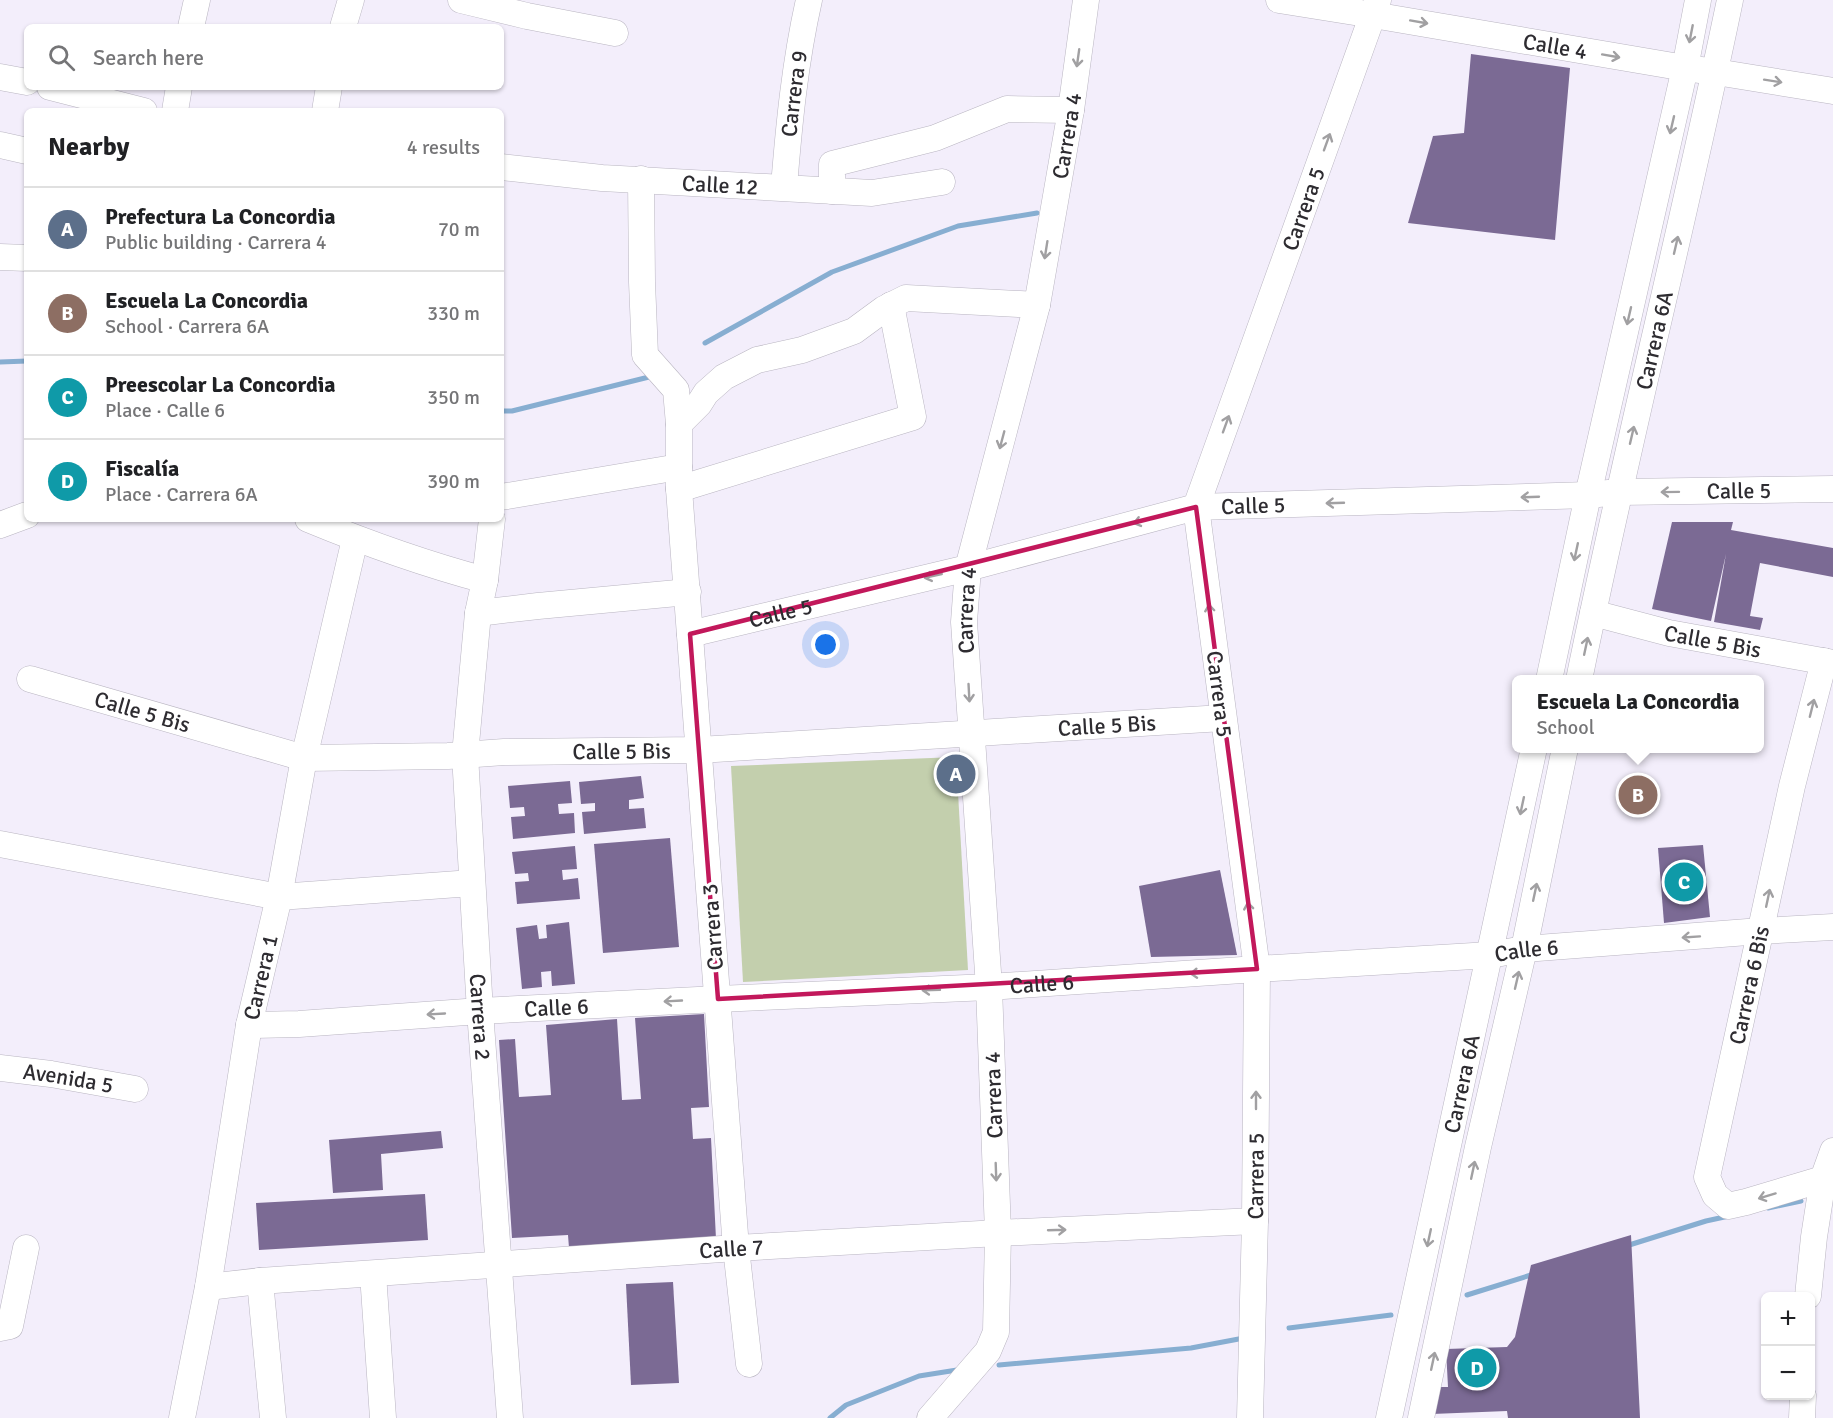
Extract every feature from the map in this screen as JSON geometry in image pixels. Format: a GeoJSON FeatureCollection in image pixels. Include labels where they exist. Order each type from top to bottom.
{"type":"FeatureCollection","features":[{"type":"Feature","properties":{"kind":"street"},"geometry":{"type":"LineString","coordinates":[[192,24],[197,0]]}},
{"type":"Feature","properties":{"kind":"street"},"geometry":{"type":"LineString","coordinates":[[344,24],[351,0]]}},
{"type":"Feature","properties":{"kind":"street"},"geometry":{"type":"LineString","coordinates":[[461,0],[615,33]]}},
{"type":"Feature","properties":{"kind":"street","name":"Carrera 9"},"geometry":{"type":"LineString","coordinates":[[784,187],[797,61],[809,0]]}},
{"type":"Feature","properties":{"kind":"street","name":"Carrera 4"},"geometry":{"type":"LineString","coordinates":[[930,1418],[988,1351],[996,1332],[998,1233],[989,987],[964,622],[968,568],[1038,305],[1071,110],[1086,0]]}},
{"type":"Feature","properties":{"kind":"street","name":"Calle 4"},"geometry":{"type":"LineString","coordinates":[[1279,0],[1376,7],[1684,68],[1833,91]]}},
{"type":"Feature","properties":{"kind":"street","name":"Carrera 6A"},"geometry":{"type":"LineString","coordinates":[[1550,675],[1698,0]]}},
{"type":"Feature","properties":{"kind":"street","name":"Carrera 6A"},"geometry":{"type":"LineString","coordinates":[[1580,675],[1619,492],[1731,0]]}},
{"type":"Feature","properties":{"kind":"street","name":"Carrera 5"},"geometry":{"type":"LineString","coordinates":[[1250,1418],[1255,1221],[1257,969],[1196,507],[1376,7]]}},
{"type":"Feature","properties":{"kind":"street"},"geometry":{"type":"LineString","coordinates":[[0,77],[24,81]]}},
{"type":"Feature","properties":{"kind":"street"},"geometry":{"type":"LineString","coordinates":[[62,90],[132,108]]}},
{"type":"Feature","properties":{"kind":"street"},"geometry":{"type":"LineString","coordinates":[[176,108],[178,90]]}},
{"type":"Feature","properties":{"kind":"street"},"geometry":{"type":"LineString","coordinates":[[326,108],[328,90]]}},
{"type":"Feature","properties":{"kind":"street"},"geometry":{"type":"LineString","coordinates":[[832,190],[832,164],[935,138],[1007,109],[1071,110]]}},
{"type":"Feature","properties":{"kind":"street"},"geometry":{"type":"LineString","coordinates":[[0,145],[24,150]]}},
{"type":"Feature","properties":{"kind":"street","name":"Calle 12"},"geometry":{"type":"LineString","coordinates":[[504,167],[602,178],[872,193],[942,182]]}},
{"type":"Feature","properties":{"kind":"street","name":"Carrera 3"},"geometry":{"type":"LineString","coordinates":[[641,179],[645,356],[676,390],[679,424],[679,478],[690,634],[736,1248],[748,1364]]}},
{"type":"Feature","properties":{"kind":"street"},"geometry":{"type":"LineString","coordinates":[[0,257],[24,258]]}},
{"type":"Feature","properties":{"kind":"street"},"geometry":{"type":"LineString","coordinates":[[679,424],[699,404],[706,393],[724,377],[758,360],[802,350],[854,331],[891,305],[906,298],[1038,305]]}},
{"type":"Feature","properties":{"kind":"street"},"geometry":{"type":"LineString","coordinates":[[504,497],[679,478],[913,417],[891,305]]}},
{"type":"Feature","properties":{"kind":"street","name":"Calle 5"},"geometry":{"type":"LineString","coordinates":[[690,634],[968,568],[1196,507],[1588,495],[1619,492],[1833,489]]}},
{"type":"Feature","properties":{"kind":"street"},"geometry":{"type":"LineString","coordinates":[[0,525],[24,517]]}},
{"type":"Feature","properties":{"kind":"street"},"geometry":{"type":"LineString","coordinates":[[315,522],[355,539],[485,580]]}},
{"type":"Feature","properties":{"kind":"street","name":"Carrera 2"},"geometry":{"type":"LineString","coordinates":[[492,522],[485,580],[478,613],[465,755],[480,1011],[510,1418]]}},
{"type":"Feature","properties":{"kind":"street","name":"Carrera 1"},"geometry":{"type":"LineString","coordinates":[[182,1418],[208,1287],[249,1025],[279,897],[304,758],[355,539]]}},
{"type":"Feature","properties":{"kind":"street"},"geometry":{"type":"LineString","coordinates":[[478,613],[688,592]]}},
{"type":"Feature","properties":{"kind":"street","name":"Calle 5 Bis"},"geometry":{"type":"LineString","coordinates":[[1593,613],[1669,633],[1828,662]]}},
{"type":"Feature","properties":{"kind":"street","name":"Carrera 6 Bis"},"geometry":{"type":"LineString","coordinates":[[1823,1179],[1728,1206],[1714,1195],[1707,1177],[1792,786],[1828,662]]}},
{"type":"Feature","properties":{"kind":"street","name":"Calle 5 Bis"},"geometry":{"type":"LineString","coordinates":[[30,679],[304,758],[465,755],[504,752],[699,750],[1223,718]]}},
{"type":"Feature","properties":{"kind":"street","name":"Carrera 6A"},"geometry":{"type":"LineString","coordinates":[[1389,1418],[1533,753]]}},
{"type":"Feature","properties":{"kind":"street","name":"Carrera 6A"},"geometry":{"type":"LineString","coordinates":[[1421,1418],[1478,1146],[1524,949],[1564,753]]}},
{"type":"Feature","properties":{"kind":"street"},"geometry":{"type":"LineString","coordinates":[[0,844],[279,897],[472,883]]}},
{"type":"Feature","properties":{"kind":"street","name":"Calle 6"},"geometry":{"type":"LineString","coordinates":[[249,1025],[299,1024],[480,1011],[989,987],[1490,955],[1524,949],[1833,927]]}},
{"type":"Feature","properties":{"kind":"street","name":"Avenida 5"},"geometry":{"type":"LineString","coordinates":[[0,1068],[51,1074],[135,1089]]}},
{"type":"Feature","properties":{"kind":"street"},"geometry":{"type":"LineString","coordinates":[[1808,1292],[1823,1179],[1833,1151]]}},
{"type":"Feature","properties":{"kind":"street","name":"Calle 7"},"geometry":{"type":"LineString","coordinates":[[208,1287],[260,1281],[736,1248],[1255,1221]]}},
{"type":"Feature","properties":{"kind":"street"},"geometry":{"type":"LineString","coordinates":[[0,1328],[10,1326],[26,1248]]}},
{"type":"Feature","properties":{"kind":"street"},"geometry":{"type":"LineString","coordinates":[[373,1274],[382,1418]]}},
{"type":"Feature","properties":{"kind":"street"},"geometry":{"type":"LineString","coordinates":[[260,1281],[273,1418]]}},
{"type":"Feature","properties":{"kind":"street"},"geometry":{"type":"LineString","coordinates":[[1802,1418],[1803,1400]]}},
{"type":"Feature","properties":{"kind":"highlighted area"},"geometry":{"type":"Polygon","coordinates":[[[1196,507],[1257,969],[718,999],[690,634],[1196,507]]]}},
{"type":"Feature","properties":{"kind":"green space"},"geometry":{"type":"Polygon","coordinates":[[[956,757],[968,970],[743,982],[731,766],[956,757]]]}},
{"type":"Feature","properties":{"kind":"building"},"geometry":{"type":"Polygon","coordinates":[[[1471,54],[1570,68],[1555,240],[1408,223],[1433,136],[1464,133],[1471,54]]]}},
{"type":"Feature","properties":{"kind":"building"},"geometry":{"type":"Polygon","coordinates":[[[1672,522],[1733,522],[1731,530],[1833,548],[1833,577],[1760,563],[1750,616],[1763,618],[1760,630],[1714,622],[1726,554],[1711,621],[1652,609],[1672,522]]]}},
{"type":"Feature","properties":{"kind":"building"},"geometry":{"type":"Polygon","coordinates":[[[641,776],[644,798],[629,800],[629,809],[644,808],[646,828],[584,834],[582,812],[595,811],[595,803],[581,804],[579,782],[641,776]]]}},
{"type":"Feature","properties":{"kind":"building"},"geometry":{"type":"Polygon","coordinates":[[[570,781],[572,803],[558,804],[559,814],[574,813],[575,833],[513,839],[511,817],[525,816],[524,807],[510,808],[508,786],[570,781]]]}},
{"type":"Feature","properties":{"kind":"building"},"geometry":{"type":"Polygon","coordinates":[[[670,838],[679,947],[603,953],[594,844],[670,838]]]}},
{"type":"Feature","properties":{"kind":"building"},"geometry":{"type":"Polygon","coordinates":[[[1703,845],[1710,917],[1664,923],[1658,848],[1703,845]]]}},
{"type":"Feature","properties":{"kind":"building"},"geometry":{"type":"Polygon","coordinates":[[[575,846],[577,869],[562,870],[563,880],[578,878],[580,899],[517,904],[515,882],[529,881],[528,873],[515,874],[512,852],[575,846]]]}},
{"type":"Feature","properties":{"kind":"building"},"geometry":{"type":"Polygon","coordinates":[[[1220,870],[1237,955],[1151,957],[1139,886],[1220,870]]]}},
{"type":"Feature","properties":{"kind":"building"},"geometry":{"type":"Polygon","coordinates":[[[569,922],[575,984],[552,986],[551,971],[541,972],[542,987],[522,989],[516,928],[537,925],[539,939],[547,938],[546,925],[569,922]]]}},
{"type":"Feature","properties":{"kind":"building"},"geometry":{"type":"Polygon","coordinates":[[[704,1014],[709,1107],[691,1108],[693,1139],[711,1138],[716,1239],[569,1248],[568,1235],[512,1238],[499,1040],[515,1039],[519,1097],[551,1095],[546,1025],[617,1019],[622,1100],[641,1099],[635,1018],[704,1014]]]}},
{"type":"Feature","properties":{"kind":"building"},"geometry":{"type":"Polygon","coordinates":[[[441,1131],[443,1148],[381,1154],[383,1190],[333,1193],[329,1140],[441,1131]]]}},
{"type":"Feature","properties":{"kind":"building"},"geometry":{"type":"Polygon","coordinates":[[[425,1194],[428,1240],[259,1250],[256,1203],[425,1194]]]}},
{"type":"Feature","properties":{"kind":"building"},"geometry":{"type":"Polygon","coordinates":[[[1631,1235],[1640,1418],[1508,1418],[1507,1411],[1432,1414],[1431,1387],[1448,1387],[1446,1349],[1507,1347],[1515,1337],[1531,1265],[1631,1235]]]}},
{"type":"Feature","properties":{"kind":"building"},"geometry":{"type":"Polygon","coordinates":[[[673,1282],[679,1383],[631,1385],[626,1284],[673,1282]]]}},
{"type":"Feature","properties":{"kind":"waterway"},"geometry":{"type":"LineString","coordinates":[[705,343],[832,272],[958,226],[1037,213]]}},
{"type":"Feature","properties":{"kind":"waterway"},"geometry":{"type":"LineString","coordinates":[[0,362],[24,361]]}},
{"type":"Feature","properties":{"kind":"waterway"},"geometry":{"type":"LineString","coordinates":[[504,411],[512,411],[653,376]]}},
{"type":"Feature","properties":{"kind":"waterway"},"geometry":{"type":"LineString","coordinates":[[1768,1208],[1801,1201]]}},
{"type":"Feature","properties":{"kind":"waterway"},"geometry":{"type":"LineString","coordinates":[[1626,1246],[1729,1216]]}},
{"type":"Feature","properties":{"kind":"waterway"},"geometry":{"type":"LineString","coordinates":[[1467,1295],[1534,1274]]}},
{"type":"Feature","properties":{"kind":"waterway"},"geometry":{"type":"LineString","coordinates":[[1289,1328],[1391,1315]]}},
{"type":"Feature","properties":{"kind":"waterway"},"geometry":{"type":"LineString","coordinates":[[999,1365],[1191,1348],[1244,1338]]}},
{"type":"Feature","properties":{"kind":"waterway"},"geometry":{"type":"LineString","coordinates":[[830,1418],[846,1405],[919,1376],[957,1370]]}},
{"type":"Feature","properties":{"kind":"place","name":"Prefectura La Concordia"},"geometry":{"type":"Point","coordinates":[956,774]}},
{"type":"Feature","properties":{"kind":"place","name":"Escuela La Concordia"},"geometry":{"type":"Point","coordinates":[1638,795]}},
{"type":"Feature","properties":{"kind":"place","name":"Preescolar La Concordia"},"geometry":{"type":"Point","coordinates":[1684,882]}},
{"type":"Feature","properties":{"kind":"place","name":"Fiscalía"},"geometry":{"type":"Point","coordinates":[1477,1368]}}]}
